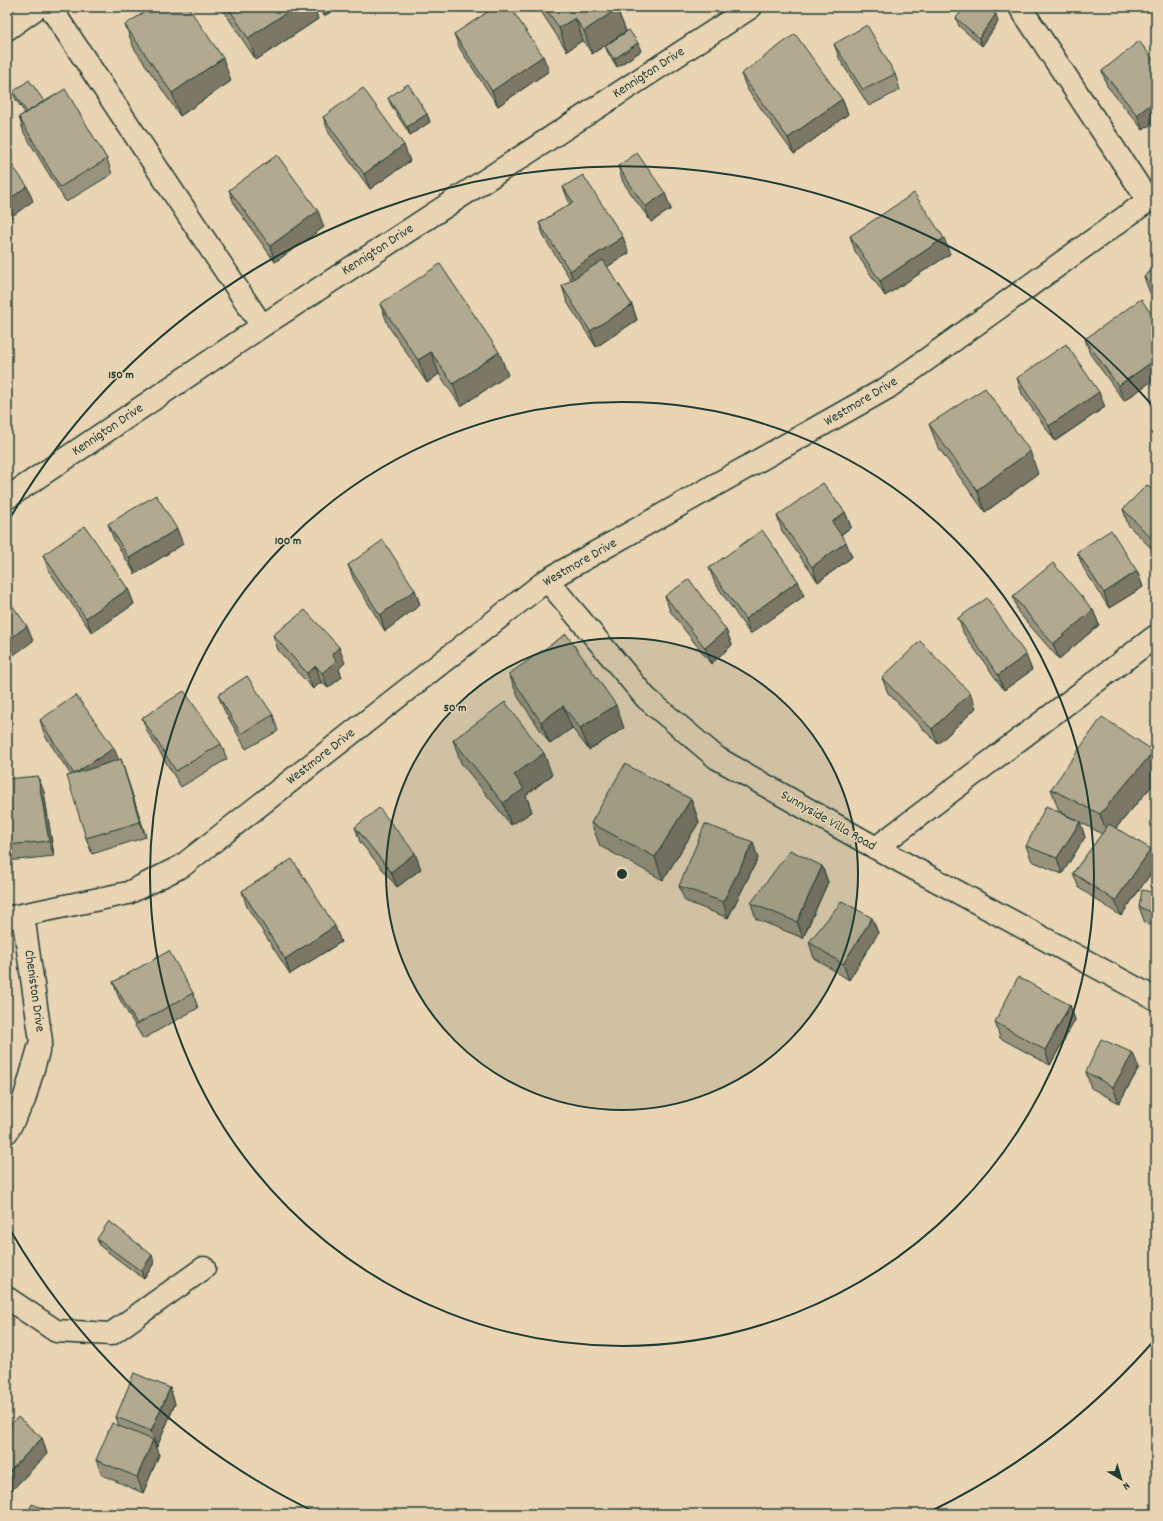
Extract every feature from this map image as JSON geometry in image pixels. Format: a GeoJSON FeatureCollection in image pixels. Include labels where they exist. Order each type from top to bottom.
{"type":"FeatureCollection","features":[{"type":"Feature","properties":{"kind":"street"},"geometry":{"type":"LineString","coordinates":[[7,29],[38,7]]}},
{"type":"Feature","properties":{"kind":"street"},"geometry":{"type":"LineString","coordinates":[[50,7],[262,326]]}},
{"type":"Feature","properties":{"kind":"street","name":"Kennigton Drive"},"geometry":{"type":"LineString","coordinates":[[7,498],[262,326],[751,7]]}},
{"type":"Feature","properties":{"kind":"street"},"geometry":{"type":"LineString","coordinates":[[1020,7],[1152,197]]}},
{"type":"Feature","properties":{"kind":"street","name":"Westmore Drive"},"geometry":{"type":"LineString","coordinates":[[15,916],[128,893],[182,866],[547,580],[887,388],[1152,197]]}},
{"type":"Feature","properties":{"kind":"street","name":"Sunnyside Villa Road"},"geometry":{"type":"LineString","coordinates":[[547,580],[646,698],[717,758],[876,848],[1156,999]]}},
{"type":"Feature","properties":{"kind":"street"},"geometry":{"type":"LineString","coordinates":[[876,848],[1156,636]]}},
{"type":"Feature","properties":{"kind":"street","name":"Cheniston Drive"},"geometry":{"type":"LineString","coordinates":[[7,1132],[24,1100],[41,1041],[15,916]]}},
{"type":"Feature","properties":{"kind":"street"},"geometry":{"type":"LineString","coordinates":[[7,1298],[56,1331],[111,1334],[204,1268]]}},
{"type":"Feature","properties":{"kind":"building"},"geometry":{"type":"Polygon","coordinates":[[[152,7],[188,7],[223,58],[172,93],[125,25],[152,7]]]}},
{"type":"Feature","properties":{"kind":"building"},"geometry":{"type":"Polygon","coordinates":[[[228,7],[295,7],[248,38],[228,7]]]}},
{"type":"Feature","properties":{"kind":"building"},"geometry":{"type":"Polygon","coordinates":[[[495,7],[510,7],[543,56],[492,91],[454,34],[495,7]]]}},
{"type":"Feature","properties":{"kind":"building"},"geometry":{"type":"Polygon","coordinates":[[[545,7],[616,7],[617,9],[584,31],[575,18],[559,28],[545,7]]]}},
{"type":"Feature","properties":{"kind":"building"},"geometry":{"type":"Polygon","coordinates":[[[965,7],[987,7],[996,14],[979,38],[956,18],[965,7]]]}},
{"type":"Feature","properties":{"kind":"building"},"geometry":{"type":"Polygon","coordinates":[[[867,25],[895,74],[863,90],[834,44],[867,25]]]}},
{"type":"Feature","properties":{"kind":"building"},"geometry":{"type":"Polygon","coordinates":[[[629,30],[638,43],[614,59],[605,46],[629,30]]]}},
{"type":"Feature","properties":{"kind":"building"},"geometry":{"type":"Polygon","coordinates":[[[795,34],[842,99],[788,138],[741,74],[795,34]]]}},
{"type":"Feature","properties":{"kind":"building"},"geometry":{"type":"Polygon","coordinates":[[[1139,41],[1156,63],[1156,100],[1137,115],[1102,71],[1139,41]]]}},
{"type":"Feature","properties":{"kind":"building"},"geometry":{"type":"Polygon","coordinates":[[[29,80],[44,101],[27,112],[13,92],[29,80]]]}},
{"type":"Feature","properties":{"kind":"building"},"geometry":{"type":"Polygon","coordinates":[[[408,84],[427,114],[407,127],[388,98],[408,84]]]}},
{"type":"Feature","properties":{"kind":"building"},"geometry":{"type":"Polygon","coordinates":[[[363,88],[404,145],[364,174],[323,117],[363,88]]]}},
{"type":"Feature","properties":{"kind":"building"},"geometry":{"type":"Polygon","coordinates":[[[65,89],[107,159],[60,187],[19,117],[65,89]]]}},
{"type":"Feature","properties":{"kind":"building"},"geometry":{"type":"Polygon","coordinates":[[[637,153],[665,193],[645,207],[618,166],[637,153]]]}},
{"type":"Feature","properties":{"kind":"building"},"geometry":{"type":"Polygon","coordinates":[[[277,155],[318,211],[270,246],[229,190],[277,155]]]}},
{"type":"Feature","properties":{"kind":"building"},"geometry":{"type":"Polygon","coordinates":[[[7,158],[27,186],[7,201],[7,158]]]}},
{"type":"Feature","properties":{"kind":"building"},"geometry":{"type":"Polygon","coordinates":[[[583,175],[623,237],[570,271],[539,223],[573,202],[563,187],[583,175]]]}},
{"type":"Feature","properties":{"kind":"building"},"geometry":{"type":"Polygon","coordinates":[[[914,193],[944,238],[880,281],[850,236],[914,193]]]}},
{"type":"Feature","properties":{"kind":"building"},"geometry":{"type":"Polygon","coordinates":[[[603,260],[632,305],[590,331],[562,286],[603,260]]]}},
{"type":"Feature","properties":{"kind":"building"},"geometry":{"type":"Polygon","coordinates":[[[440,264],[499,352],[453,384],[431,352],[418,360],[380,304],[440,264]]]}},
{"type":"Feature","properties":{"kind":"building"},"geometry":{"type":"Polygon","coordinates":[[[1156,266],[1156,290],[1144,277],[1156,266]]]}},
{"type":"Feature","properties":{"kind":"building"},"geometry":{"type":"Polygon","coordinates":[[[1141,299],[1156,321],[1156,359],[1118,386],[1085,339],[1141,299]]]}},
{"type":"Feature","properties":{"kind":"building"},"geometry":{"type":"Polygon","coordinates":[[[1066,344],[1099,392],[1049,426],[1017,378],[1066,344]]]}},
{"type":"Feature","properties":{"kind":"building"},"geometry":{"type":"Polygon","coordinates":[[[985,388],[1030,451],[977,490],[929,424],[985,388]]]}},
{"type":"Feature","properties":{"kind":"building"},"geometry":{"type":"Polygon","coordinates":[[[823,483],[845,512],[832,522],[846,542],[812,567],[777,516],[823,483]]]}},
{"type":"Feature","properties":{"kind":"building"},"geometry":{"type":"Polygon","coordinates":[[[1147,485],[1156,494],[1156,543],[1123,509],[1147,485]]]}},
{"type":"Feature","properties":{"kind":"building"},"geometry":{"type":"Polygon","coordinates":[[[156,495],[177,529],[129,558],[108,524],[156,495]]]}},
{"type":"Feature","properties":{"kind":"building"},"geometry":{"type":"Polygon","coordinates":[[[85,526],[128,589],[86,618],[43,555],[85,526]]]}},
{"type":"Feature","properties":{"kind":"building"},"geometry":{"type":"Polygon","coordinates":[[[762,530],[798,581],[745,619],[709,568],[762,530]]]}},
{"type":"Feature","properties":{"kind":"building"},"geometry":{"type":"Polygon","coordinates":[[[1111,530],[1137,571],[1104,593],[1077,552],[1111,530]]]}},
{"type":"Feature","properties":{"kind":"building"},"geometry":{"type":"Polygon","coordinates":[[[383,540],[415,590],[380,615],[348,565],[383,540]]]}},
{"type":"Feature","properties":{"kind":"building"},"geometry":{"type":"Polygon","coordinates":[[[1053,563],[1093,610],[1053,644],[1013,596],[1053,563]]]}},
{"type":"Feature","properties":{"kind":"building"},"geometry":{"type":"Polygon","coordinates":[[[689,579],[726,630],[705,648],[665,596],[689,579]]]}},
{"type":"Feature","properties":{"kind":"building"},"geometry":{"type":"Polygon","coordinates":[[[7,598],[27,626],[7,641],[7,598]]]}},
{"type":"Feature","properties":{"kind":"building"},"geometry":{"type":"Polygon","coordinates":[[[987,598],[1026,655],[998,675],[958,618],[987,598]]]}},
{"type":"Feature","properties":{"kind":"building"},"geometry":{"type":"Polygon","coordinates":[[[305,610],[339,647],[332,654],[336,661],[322,673],[316,666],[307,673],[273,635],[305,610]]]}},
{"type":"Feature","properties":{"kind":"building"},"geometry":{"type":"Polygon","coordinates":[[[566,634],[616,705],[580,728],[563,706],[541,722],[509,674],[566,634]]]}},
{"type":"Feature","properties":{"kind":"building"},"geometry":{"type":"Polygon","coordinates":[[[920,641],[970,693],[932,729],[882,678],[920,641]]]}},
{"type":"Feature","properties":{"kind":"building"},"geometry":{"type":"Polygon","coordinates":[[[247,676],[273,715],[241,734],[218,695],[247,676]]]}},
{"type":"Feature","properties":{"kind":"building"},"geometry":{"type":"Polygon","coordinates":[[[184,691],[221,744],[176,771],[142,718],[184,691]]]}},
{"type":"Feature","properties":{"kind":"building"},"geometry":{"type":"Polygon","coordinates":[[[76,695],[114,748],[74,774],[40,720],[76,695]]]}},
{"type":"Feature","properties":{"kind":"building"},"geometry":{"type":"Polygon","coordinates":[[[505,702],[544,753],[514,775],[524,789],[503,803],[453,740],[505,702]]]}},
{"type":"Feature","properties":{"kind":"building"},"geometry":{"type":"Polygon","coordinates":[[[1102,717],[1154,751],[1100,814],[1051,789],[1102,717]]]}},
{"type":"Feature","properties":{"kind":"building"},"geometry":{"type":"Polygon","coordinates":[[[121,759],[140,822],[86,838],[67,776],[121,759]]]}},
{"type":"Feature","properties":{"kind":"building"},"geometry":{"type":"Polygon","coordinates":[[[625,764],[691,799],[655,857],[591,823],[625,764]]]}},
{"type":"Feature","properties":{"kind":"building"},"geometry":{"type":"Polygon","coordinates":[[[38,776],[49,841],[7,845],[7,779],[38,776]]]}},
{"type":"Feature","properties":{"kind":"building"},"geometry":{"type":"Polygon","coordinates":[[[1046,806],[1080,822],[1057,858],[1026,846],[1046,806]]]}},
{"type":"Feature","properties":{"kind":"building"},"geometry":{"type":"Polygon","coordinates":[[[379,808],[415,853],[391,872],[355,827],[379,808]]]}},
{"type":"Feature","properties":{"kind":"building"},"geometry":{"type":"Polygon","coordinates":[[[705,824],[753,842],[723,902],[679,886],[705,824]]]}},
{"type":"Feature","properties":{"kind":"building"},"geometry":{"type":"Polygon","coordinates":[[[1109,824],[1151,849],[1115,901],[1073,873],[1109,824]]]}},
{"type":"Feature","properties":{"kind":"building"},"geometry":{"type":"Polygon","coordinates":[[[790,850],[822,866],[797,922],[751,903],[790,850]]]}},
{"type":"Feature","properties":{"kind":"building"},"geometry":{"type":"Polygon","coordinates":[[[292,859],[335,926],[285,959],[242,891],[292,859]]]}},
{"type":"Feature","properties":{"kind":"building"},"geometry":{"type":"Polygon","coordinates":[[[1142,890],[1156,893],[1156,914],[1139,907],[1142,890]]]}},
{"type":"Feature","properties":{"kind":"building"},"geometry":{"type":"Polygon","coordinates":[[[842,901],[872,918],[843,964],[809,942],[842,901]]]}},
{"type":"Feature","properties":{"kind":"building"},"geometry":{"type":"Polygon","coordinates":[[[169,951],[193,993],[137,1024],[113,982],[169,951]]]}},
{"type":"Feature","properties":{"kind":"building"},"geometry":{"type":"Polygon","coordinates":[[[1018,977],[1070,1005],[1045,1050],[995,1022],[1018,977]]]}},
{"type":"Feature","properties":{"kind":"building"},"geometry":{"type":"Polygon","coordinates":[[[1101,1039],[1133,1053],[1113,1087],[1086,1072],[1101,1039]]]}},
{"type":"Feature","properties":{"kind":"building"},"geometry":{"type":"Polygon","coordinates":[[[109,1221],[152,1255],[141,1271],[97,1239],[109,1221]]]}},
{"type":"Feature","properties":{"kind":"building"},"geometry":{"type":"Polygon","coordinates":[[[134,1373],[170,1388],[151,1431],[116,1417],[134,1373]]]}},
{"type":"Feature","properties":{"kind":"building"},"geometry":{"type":"Polygon","coordinates":[[[18,1417],[42,1438],[7,1474],[7,1428],[18,1417]]]}},
{"type":"Feature","properties":{"kind":"building"},"geometry":{"type":"Polygon","coordinates":[[[112,1423],[153,1440],[137,1477],[96,1460],[112,1423]]]}},
{"type":"Feature","properties":{"kind":"building"},"geometry":{"type":"Polygon","coordinates":[[[32,1504],[56,1514],[28,1514],[32,1504]]]}}]}
